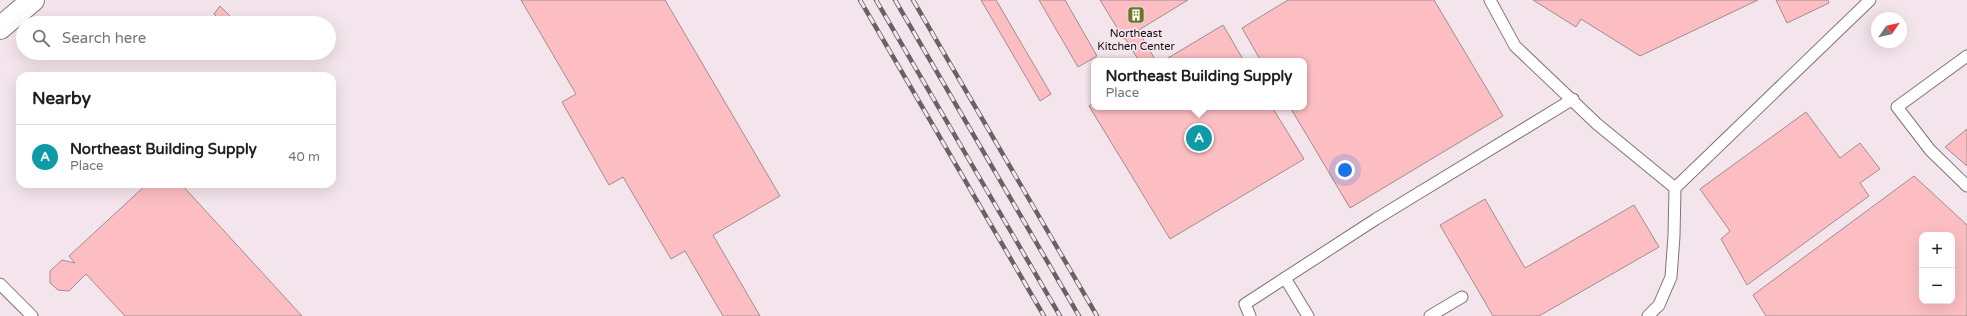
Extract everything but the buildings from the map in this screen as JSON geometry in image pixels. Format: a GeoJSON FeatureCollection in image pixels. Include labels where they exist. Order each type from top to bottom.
{"type":"FeatureCollection","features":[{"type":"Feature","properties":{"kind":"street"},"geometry":{"type":"LineString","coordinates":[[0,28],[33,0]]}},
{"type":"Feature","properties":{"kind":"lane"},"geometry":{"type":"LineString","coordinates":[[1490,0],[1515,46],[1574,99],[1597,124],[1675,188]]}},
{"type":"Feature","properties":{"kind":"lane"},"geometry":{"type":"LineString","coordinates":[[1648,316],[1659,305],[1671,277],[1675,188],[1870,0]]}},
{"type":"Feature","properties":{"kind":"lane"},"geometry":{"type":"LineString","coordinates":[[1967,56],[1897,107],[1930,150],[1967,186]]}},
{"type":"Feature","properties":{"kind":"lane"},"geometry":{"type":"LineString","coordinates":[[1250,316],[1244,304],[1376,219],[1574,99]]}},
{"type":"Feature","properties":{"kind":"lane"},"geometry":{"type":"LineString","coordinates":[[1285,278],[1308,316]]}},
{"type":"Feature","properties":{"kind":"lane"},"geometry":{"type":"LineString","coordinates":[[0,284],[32,316]]}},
{"type":"Feature","properties":{"kind":"lane"},"geometry":{"type":"LineString","coordinates":[[1430,316],[1462,297]]}},
{"type":"Feature","properties":{"kind":"railway"},"geometry":{"type":"LineString","coordinates":[[860,0],[1044,316]]}},
{"type":"Feature","properties":{"kind":"railway"},"geometry":{"type":"LineString","coordinates":[[876,0],[1060,316]]}},
{"type":"Feature","properties":{"kind":"railway"},"geometry":{"type":"LineString","coordinates":[[895,0],[1079,316]]}},
{"type":"Feature","properties":{"kind":"railway"},"geometry":{"type":"LineString","coordinates":[[913,0],[1097,316]]}},
{"type":"Feature","properties":{"kind":"place","name":"Northeast Kitchen Center"},"geometry":{"type":"Point","coordinates":[1136,15]}},
{"type":"Feature","properties":{"kind":"place","name":"Northeast Building Supply"},"geometry":{"type":"Point","coordinates":[1199,138]}}]}
